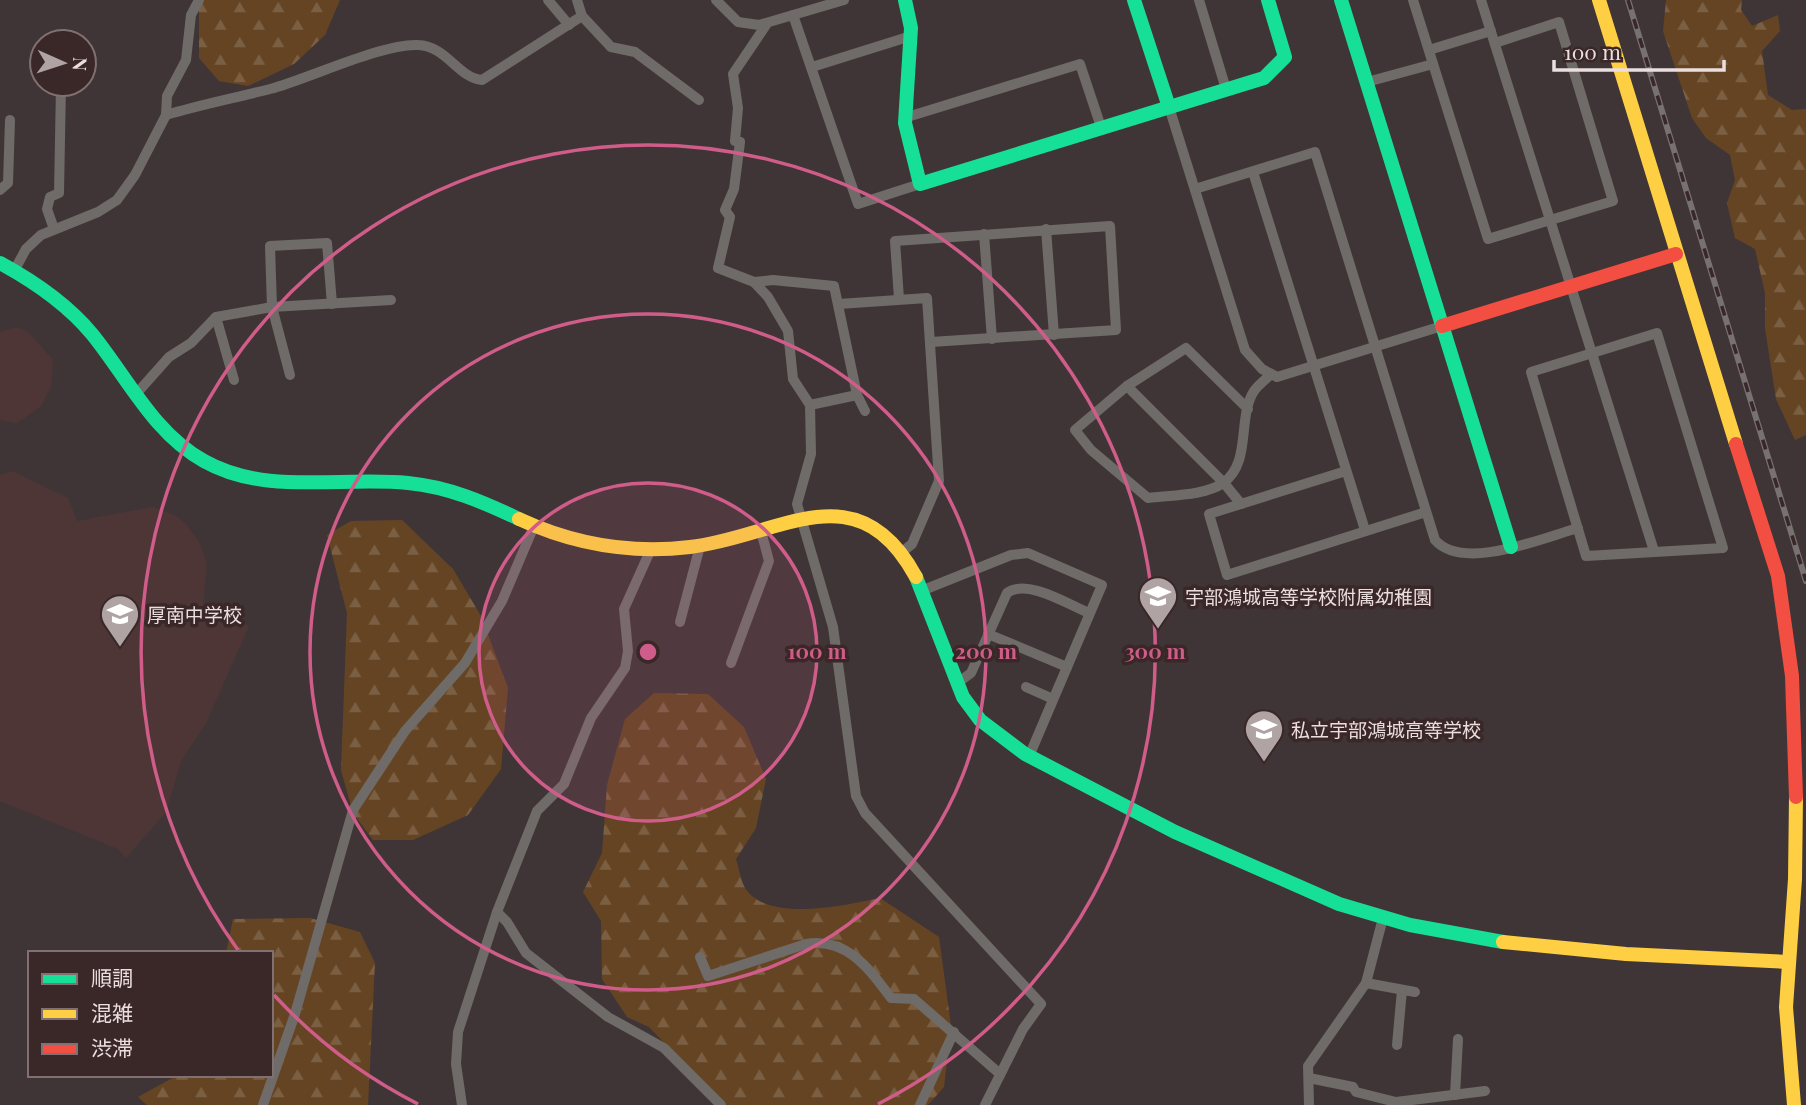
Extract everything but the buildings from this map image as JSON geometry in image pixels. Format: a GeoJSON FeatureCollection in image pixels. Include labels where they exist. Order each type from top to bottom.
{"type":"FeatureCollection","features":[{"type":"Feature","properties":{"kind":"street"},"geometry":{"type":"LineString","coordinates":[[14,271],[26,249],[41,235],[98,212],[117,200],[135,175],[166,115],[167,96],[186,60],[191,15],[199,0]]}},
{"type":"Feature","properties":{"kind":"street"},"geometry":{"type":"LineString","coordinates":[[548,0],[569,25]]}},
{"type":"Feature","properties":{"kind":"street"},"geometry":{"type":"LineString","coordinates":[[578,0],[582,16],[611,47],[635,52],[699,100]]}},
{"type":"Feature","properties":{"kind":"street"},"geometry":{"type":"LineString","coordinates":[[716,0],[738,22],[766,25],[844,0]]}},
{"type":"Feature","properties":{"kind":"street"},"geometry":{"type":"LineString","coordinates":[[905,0],[911,14],[911,36],[904,118],[920,184]]}},
{"type":"Feature","properties":{"kind":"street"},"geometry":{"type":"LineString","coordinates":[[1135,0],[1245,350],[1270,375],[1277,377],[1314,366],[1675,254]]}},
{"type":"Feature","properties":{"kind":"street"},"geometry":{"type":"LineString","coordinates":[[1199,0],[1226,89]]}},
{"type":"Feature","properties":{"kind":"street"},"geometry":{"type":"LineString","coordinates":[[793,15],[858,204],[1264,78],[1285,57],[1268,0]]}},
{"type":"Feature","properties":{"kind":"street"},"geometry":{"type":"LineString","coordinates":[[1341,0],[1511,547]]}},
{"type":"Feature","properties":{"kind":"street"},"geometry":{"type":"LineString","coordinates":[[1413,0],[1488,239],[1613,201],[1559,22],[1495,43]]}},
{"type":"Feature","properties":{"kind":"street"},"geometry":{"type":"LineString","coordinates":[[1481,0],[1654,551]]}},
{"type":"Feature","properties":{"kind":"street"},"geometry":{"type":"LineString","coordinates":[[1599,0],[1675,254],[1778,576],[1797,750],[1795,879],[1786,1007],[1794,1105]]}},
{"type":"Feature","properties":{"kind":"street"},"geometry":{"type":"LineString","coordinates":[[166,115],[271,89],[402,46],[431,47],[446,54],[469,76],[482,80],[582,16]]}},
{"type":"Feature","properties":{"kind":"street"},"geometry":{"type":"LineString","coordinates":[[766,25],[733,74],[738,108],[735,141],[740,142],[738,170],[725,210],[730,217],[718,268],[754,282],[773,279],[834,286],[857,395],[865,411]]}},
{"type":"Feature","properties":{"kind":"street"},"geometry":{"type":"LineString","coordinates":[[1429,50],[1491,31]]}},
{"type":"Feature","properties":{"kind":"street"},"geometry":{"type":"LineString","coordinates":[[812,67],[911,36]]}},
{"type":"Feature","properties":{"kind":"street"},"geometry":{"type":"LineString","coordinates":[[904,118],[1080,64],[1101,127]]}},
{"type":"Feature","properties":{"kind":"street"},"geometry":{"type":"LineString","coordinates":[[1367,82],[1433,64]]}},
{"type":"Feature","properties":{"kind":"street"},"geometry":{"type":"LineString","coordinates":[[54,229],[47,209],[50,197],[59,193],[61,98]]}},
{"type":"Feature","properties":{"kind":"street"},"geometry":{"type":"LineString","coordinates":[[0,190],[8,183],[10,120]]}},
{"type":"Feature","properties":{"kind":"street"},"geometry":{"type":"LineString","coordinates":[[1195,189],[1315,152],[1435,540],[1443,549],[1454,554],[1469,555],[1511,547],[1578,528]]}},
{"type":"Feature","properties":{"kind":"street"},"geometry":{"type":"LineString","coordinates":[[1253,172],[1365,530]]}},
{"type":"Feature","properties":{"kind":"street"},"geometry":{"type":"LineString","coordinates":[[899,299],[895,241],[1110,226],[1116,330],[931,342]]}},
{"type":"Feature","properties":{"kind":"street"},"geometry":{"type":"LineString","coordinates":[[1046,229],[1054,335]]}},
{"type":"Feature","properties":{"kind":"street"},"geometry":{"type":"LineString","coordinates":[[984,234],[992,339]]}},
{"type":"Feature","properties":{"kind":"street"},"geometry":{"type":"LineString","coordinates":[[290,375],[272,307],[270,246],[327,243],[332,304]]}},
{"type":"Feature","properties":{"kind":"street"},"geometry":{"type":"LineString","coordinates":[[0,263],[61,302],[92,333],[182,447],[229,473],[271,480],[431,486],[477,499],[534,526],[582,542],[650,549],[700,547],[829,515],[863,522],[884,534],[902,552],[920,590],[956,684],[978,719],[996,735],[1145,818],[1354,910],[1383,918],[1455,933],[1584,950],[1790,962]]}},
{"type":"Feature","properties":{"kind":"street"},"geometry":{"type":"LineString","coordinates":[[754,282],[783,322],[793,379],[810,405],[811,454],[797,504],[833,626],[859,803],[1041,1004],[1023,1029],[985,1105]]}},
{"type":"Feature","properties":{"kind":"street"},"geometry":{"type":"LineString","coordinates":[[839,304],[927,298],[939,481],[912,544],[902,552]]}},
{"type":"Feature","properties":{"kind":"street"},"geometry":{"type":"LineString","coordinates":[[137,393],[169,356],[191,343],[216,317],[272,307],[391,300]]}},
{"type":"Feature","properties":{"kind":"street"},"geometry":{"type":"LineString","coordinates":[[216,317],[234,380]]}},
{"type":"Feature","properties":{"kind":"street"},"geometry":{"type":"LineString","coordinates":[[1657,333],[1723,548],[1586,556],[1578,528],[1531,372],[1657,333]]}},
{"type":"Feature","properties":{"kind":"street"},"geometry":{"type":"LineString","coordinates":[[1248,409],[1186,348],[1127,386],[1074,430],[1091,450],[1148,498],[1205,490],[1224,483],[1241,451],[1248,409],[1254,392],[1270,375]]}},
{"type":"Feature","properties":{"kind":"street"},"geometry":{"type":"LineString","coordinates":[[1127,386],[1224,483],[1241,504]]}},
{"type":"Feature","properties":{"kind":"street"},"geometry":{"type":"LineString","coordinates":[[810,405],[857,395]]}},
{"type":"Feature","properties":{"kind":"street"},"geometry":{"type":"LineString","coordinates":[[1346,471],[1209,514],[1227,575],[1426,512]]}},
{"type":"Feature","properties":{"kind":"street"},"geometry":{"type":"LineString","coordinates":[[273,1077],[295,1014],[353,810],[405,731],[465,663],[502,601],[534,526]]}},
{"type":"Feature","properties":{"kind":"street"},"geometry":{"type":"LineString","coordinates":[[732,663],[769,561],[761,531]]}},
{"type":"Feature","properties":{"kind":"street"},"geometry":{"type":"LineString","coordinates":[[680,622],[700,547]]}},
{"type":"Feature","properties":{"kind":"street"},"geometry":{"type":"LineString","coordinates":[[462,1105],[456,1063],[458,1032],[497,912],[537,811],[564,784],[591,718],[625,668],[628,651],[624,609],[650,549]]}},
{"type":"Feature","properties":{"kind":"street"},"geometry":{"type":"LineString","coordinates":[[920,590],[1011,555],[1028,553],[1102,585],[1030,754]]}},
{"type":"Feature","properties":{"kind":"street"},"geometry":{"type":"LineString","coordinates":[[956,684],[971,674],[1007,593],[1013,588],[1028,589],[1089,613]]}},
{"type":"Feature","properties":{"kind":"street"},"geometry":{"type":"LineString","coordinates":[[988,634],[1067,667]]}},
{"type":"Feature","properties":{"kind":"street"},"geometry":{"type":"LineString","coordinates":[[1026,687],[1053,699]]}},
{"type":"Feature","properties":{"kind":"street"},"geometry":{"type":"LineString","coordinates":[[497,912],[508,922],[526,953],[608,1017],[664,1048],[721,1105]]}},
{"type":"Feature","properties":{"kind":"street"},"geometry":{"type":"LineString","coordinates":[[1309,1105],[1308,1066],[1366,983],[1383,918]]}},
{"type":"Feature","properties":{"kind":"street"},"geometry":{"type":"LineString","coordinates":[[699,957],[708,976],[806,944],[819,942],[834,945],[858,958],[891,998],[914,999],[1000,1074]]}},
{"type":"Feature","properties":{"kind":"street"},"geometry":{"type":"LineString","coordinates":[[1366,983],[1415,992]]}},
{"type":"Feature","properties":{"kind":"street"},"geometry":{"type":"LineString","coordinates":[[1397,1045],[1402,990]]}},
{"type":"Feature","properties":{"kind":"street"},"geometry":{"type":"LineString","coordinates":[[920,1105],[954,1032]]}},
{"type":"Feature","properties":{"kind":"street"},"geometry":{"type":"LineString","coordinates":[[1455,1095],[1458,1039]]}},
{"type":"Feature","properties":{"kind":"street"},"geometry":{"type":"LineString","coordinates":[[263,1105],[273,1077]]}},
{"type":"Feature","properties":{"kind":"street"},"geometry":{"type":"LineString","coordinates":[[1309,1078],[1353,1087],[1356,1092],[1395,1102],[1485,1091]]}},
{"type":"Feature","properties":{"kind":"shaded area"},"geometry":{"type":"Polygon","coordinates":[[[18,327],[28,332],[53,360],[51,386],[41,406],[17,423],[0,420],[0,332],[18,327]]]}},
{"type":"Feature","properties":{"kind":"shaded area","name":"厚南中学校"},"geometry":{"type":"Polygon","coordinates":[[[12,471],[68,498],[77,521],[153,507],[174,515],[184,522],[199,542],[207,564],[203,605],[249,626],[206,723],[181,761],[166,812],[126,858],[118,849],[0,801],[0,475],[12,471]]]}},
{"type":"Feature","properties":{"kind":"green space"},"geometry":{"type":"Polygon","coordinates":[[[199,0],[340,0],[325,35],[294,64],[248,86],[219,81],[199,58],[199,0]]]}},
{"type":"Feature","properties":{"kind":"green space"},"geometry":{"type":"Polygon","coordinates":[[[1666,0],[1742,0],[1741,10],[1752,26],[1778,15],[1780,31],[1762,51],[1768,95],[1792,110],[1806,109],[1806,435],[1795,440],[1776,399],[1765,328],[1765,293],[1755,249],[1735,238],[1727,203],[1735,180],[1730,155],[1706,138],[1692,118],[1663,31],[1666,0]]]}},
{"type":"Feature","properties":{"kind":"green space"},"geometry":{"type":"Polygon","coordinates":[[[402,520],[453,569],[481,616],[508,688],[501,769],[468,815],[413,840],[373,840],[353,813],[341,770],[347,613],[327,535],[351,521],[402,520]]]}},
{"type":"Feature","properties":{"kind":"green space"},"geometry":{"type":"Polygon","coordinates":[[[654,693],[708,694],[744,727],[766,779],[756,828],[736,859],[741,880],[754,898],[769,905],[807,909],[880,898],[939,937],[951,1026],[944,1087],[928,1105],[724,1105],[649,1027],[627,1017],[602,979],[601,921],[583,892],[602,853],[607,785],[625,719],[654,693]]]}},
{"type":"Feature","properties":{"kind":"green space"},"geometry":{"type":"Polygon","coordinates":[[[310,918],[360,932],[375,963],[368,1105],[147,1105],[138,1097],[174,1077],[273,1077],[273,951],[226,951],[233,919],[310,918]]]}},
{"type":"Feature","properties":{"kind":"railway"},"geometry":{"type":"LineString","coordinates":[[1628,0],[1806,581]]}},
{"type":"Feature","properties":{"kind":"traffic: fast"},"geometry":{"type":"LineString","coordinates":[[905,0],[911,28],[905,123],[920,184],[1264,78],[1285,57],[1268,0]]}},
{"type":"Feature","properties":{"kind":"traffic: fast"},"geometry":{"type":"LineString","coordinates":[[1134,0],[1169,107]]}},
{"type":"Feature","properties":{"kind":"traffic: fast"},"geometry":{"type":"LineString","coordinates":[[1341,0],[1511,547]]}},
{"type":"Feature","properties":{"kind":"traffic: fast"},"geometry":{"type":"LineString","coordinates":[[0,263],[38,286],[72,313],[92,334],[142,404],[170,436],[204,461],[228,472],[278,481],[383,481],[423,485],[465,496],[519,519]]}},
{"type":"Feature","properties":{"kind":"traffic: fast"},"geometry":{"type":"LineString","coordinates":[[916,577],[963,697],[980,720],[1025,754],[1175,832],[1339,904],[1410,925],[1503,942]]}},
{"type":"Feature","properties":{"kind":"traffic: slow"},"geometry":{"type":"LineString","coordinates":[[1599,0],[1736,444]]}},
{"type":"Feature","properties":{"kind":"traffic: slow"},"geometry":{"type":"LineString","coordinates":[[519,519],[581,541],[624,548],[668,549],[723,541],[814,517],[842,517],[868,525],[893,544],[916,577]]}},
{"type":"Feature","properties":{"kind":"traffic: slow"},"geometry":{"type":"LineString","coordinates":[[1794,1105],[1786,1007],[1795,879],[1796,797]]}},
{"type":"Feature","properties":{"kind":"traffic: slow"},"geometry":{"type":"LineString","coordinates":[[1503,942],[1626,954],[1789,962]]}},
{"type":"Feature","properties":{"kind":"traffic: jam"},"geometry":{"type":"LineString","coordinates":[[1442,326],[1676,254]]}},
{"type":"Feature","properties":{"kind":"traffic: jam"},"geometry":{"type":"LineString","coordinates":[[1736,444],[1778,576],[1792,676],[1796,797]]}},
{"type":"Feature","properties":{"kind":"place","name":"宇部鴻城高等学校附属幼稚園"},"geometry":{"type":"Point","coordinates":[1158,630]}},
{"type":"Feature","properties":{"kind":"place","name":"厚南中学校"},"geometry":{"type":"Point","coordinates":[120,648]}},
{"type":"Feature","properties":{"kind":"place","name":"私立宇部鴻城高等学校"},"geometry":{"type":"Point","coordinates":[1264,763]}}]}
